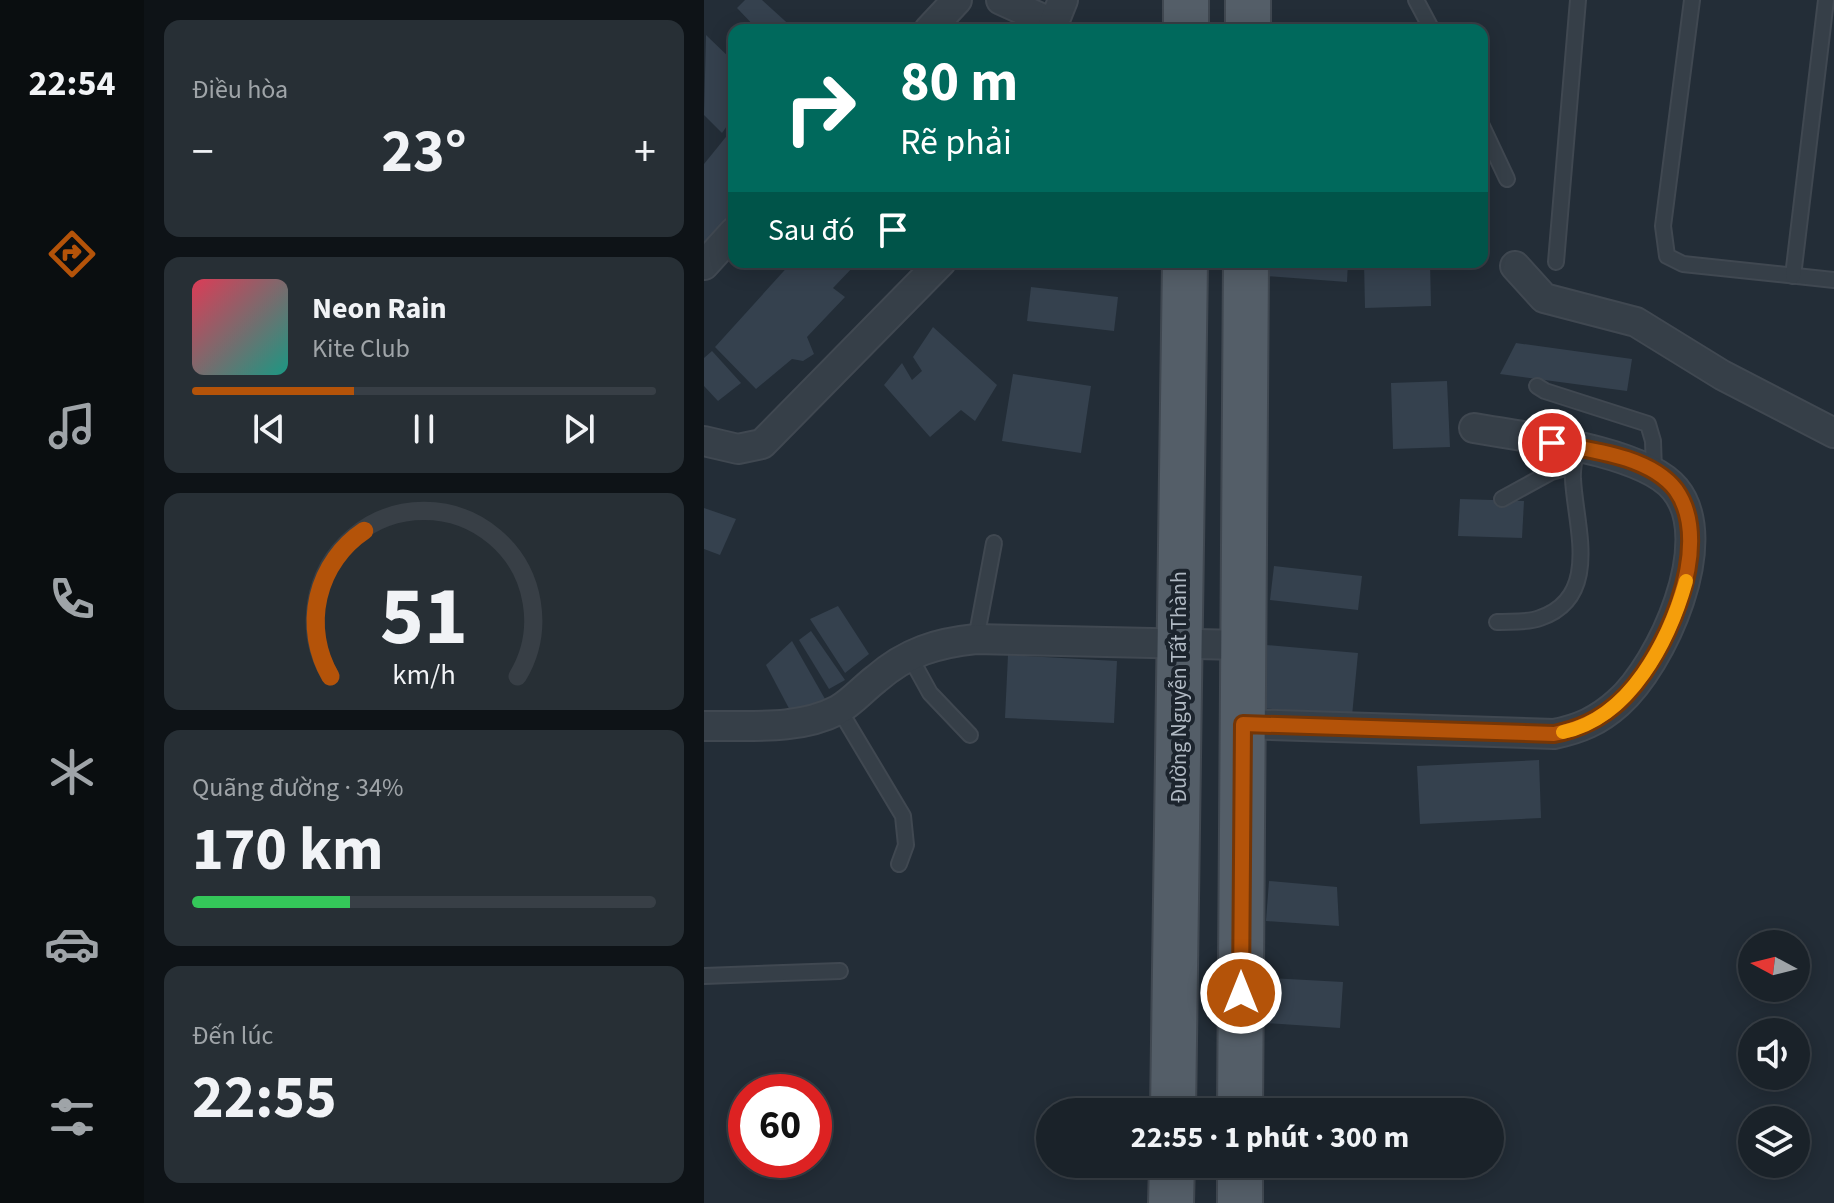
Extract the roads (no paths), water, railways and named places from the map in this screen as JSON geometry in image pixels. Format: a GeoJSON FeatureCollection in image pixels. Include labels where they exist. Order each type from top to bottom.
{"type":"FeatureCollection","features":[{"type":"Feature","properties":{"kind":"main road"},"geometry":{"type":"LineString","coordinates":[[1186,0],[1186,24]]}},
{"type":"Feature","properties":{"kind":"main road"},"geometry":{"type":"LineString","coordinates":[[1248,0],[1248,24]]}},
{"type":"Feature","properties":{"kind":"main road","name":"Đường Nguyễn Tất Thành"},"geometry":{"type":"LineString","coordinates":[[1173,1098],[1177,644],[1185,268]]}},
{"type":"Feature","properties":{"kind":"main road"},"geometry":{"type":"LineString","coordinates":[[1240,1098],[1246,268]]}},
{"type":"Feature","properties":{"kind":"main road"},"geometry":{"type":"LineString","coordinates":[[1171,1203],[1172,1178]]}},
{"type":"Feature","properties":{"kind":"main road"},"geometry":{"type":"LineString","coordinates":[[1240,1178],[1240,1203]]}},
{"type":"Feature","properties":{"kind":"street"},"geometry":{"type":"LineString","coordinates":[[935,24],[957,0]]}},
{"type":"Feature","properties":{"kind":"street"},"geometry":{"type":"LineString","coordinates":[[1001,0],[1055,18]]}},
{"type":"Feature","properties":{"kind":"street"},"geometry":{"type":"LineString","coordinates":[[704,265],[728,239]]}},
{"type":"Feature","properties":{"kind":"street"},"geometry":{"type":"LineString","coordinates":[[1515,266],[1534,291],[1544,298],[1636,322],[1722,375],[1834,433]]}},
{"type":"Feature","properties":{"kind":"street"},"geometry":{"type":"LineString","coordinates":[[704,441],[738,449],[762,444],[935,268]]}},
{"type":"Feature","properties":{"kind":"street"},"geometry":{"type":"LineString","coordinates":[[1243,724],[1554,734],[1596,720],[1620,701],[1647,668],[1686,584],[1691,551],[1683,505],[1675,489],[1654,471],[1575,457],[1474,428]]}},
{"type":"Feature","properties":{"kind":"street"},"geometry":{"type":"LineString","coordinates":[[704,726],[785,724],[839,709],[909,655],[944,642],[976,639],[1242,645]]}},
{"type":"Feature","properties":{"kind":"lane"},"geometry":{"type":"LineString","coordinates":[[1416,0],[1429,24]]}},
{"type":"Feature","properties":{"kind":"lane"},"geometry":{"type":"LineString","coordinates":[[1556,262],[1578,0]]}},
{"type":"Feature","properties":{"kind":"lane"},"geometry":{"type":"LineString","coordinates":[[1692,0],[1663,226],[1667,256],[1683,264],[1834,280]]}},
{"type":"Feature","properties":{"kind":"lane"},"geometry":{"type":"LineString","coordinates":[[1793,276],[1826,0]]}},
{"type":"Feature","properties":{"kind":"lane"},"geometry":{"type":"LineString","coordinates":[[1488,139],[1507,179]]}},
{"type":"Feature","properties":{"kind":"lane"},"geometry":{"type":"LineString","coordinates":[[1537,386],[1648,424],[1653,441],[1654,471]]}},
{"type":"Feature","properties":{"kind":"lane"},"geometry":{"type":"LineString","coordinates":[[1497,622],[1538,619],[1558,609],[1572,592],[1582,551],[1575,457],[1502,499]]}},
{"type":"Feature","properties":{"kind":"lane"},"geometry":{"type":"LineString","coordinates":[[976,639],[994,543]]}},
{"type":"Feature","properties":{"kind":"lane"},"geometry":{"type":"LineString","coordinates":[[909,655],[930,693],[970,735]]}},
{"type":"Feature","properties":{"kind":"lane"},"geometry":{"type":"LineString","coordinates":[[839,709],[903,816],[906,845],[899,864]]}},
{"type":"Feature","properties":{"kind":"lane"},"geometry":{"type":"LineString","coordinates":[[704,976],[840,971]]}}]}
